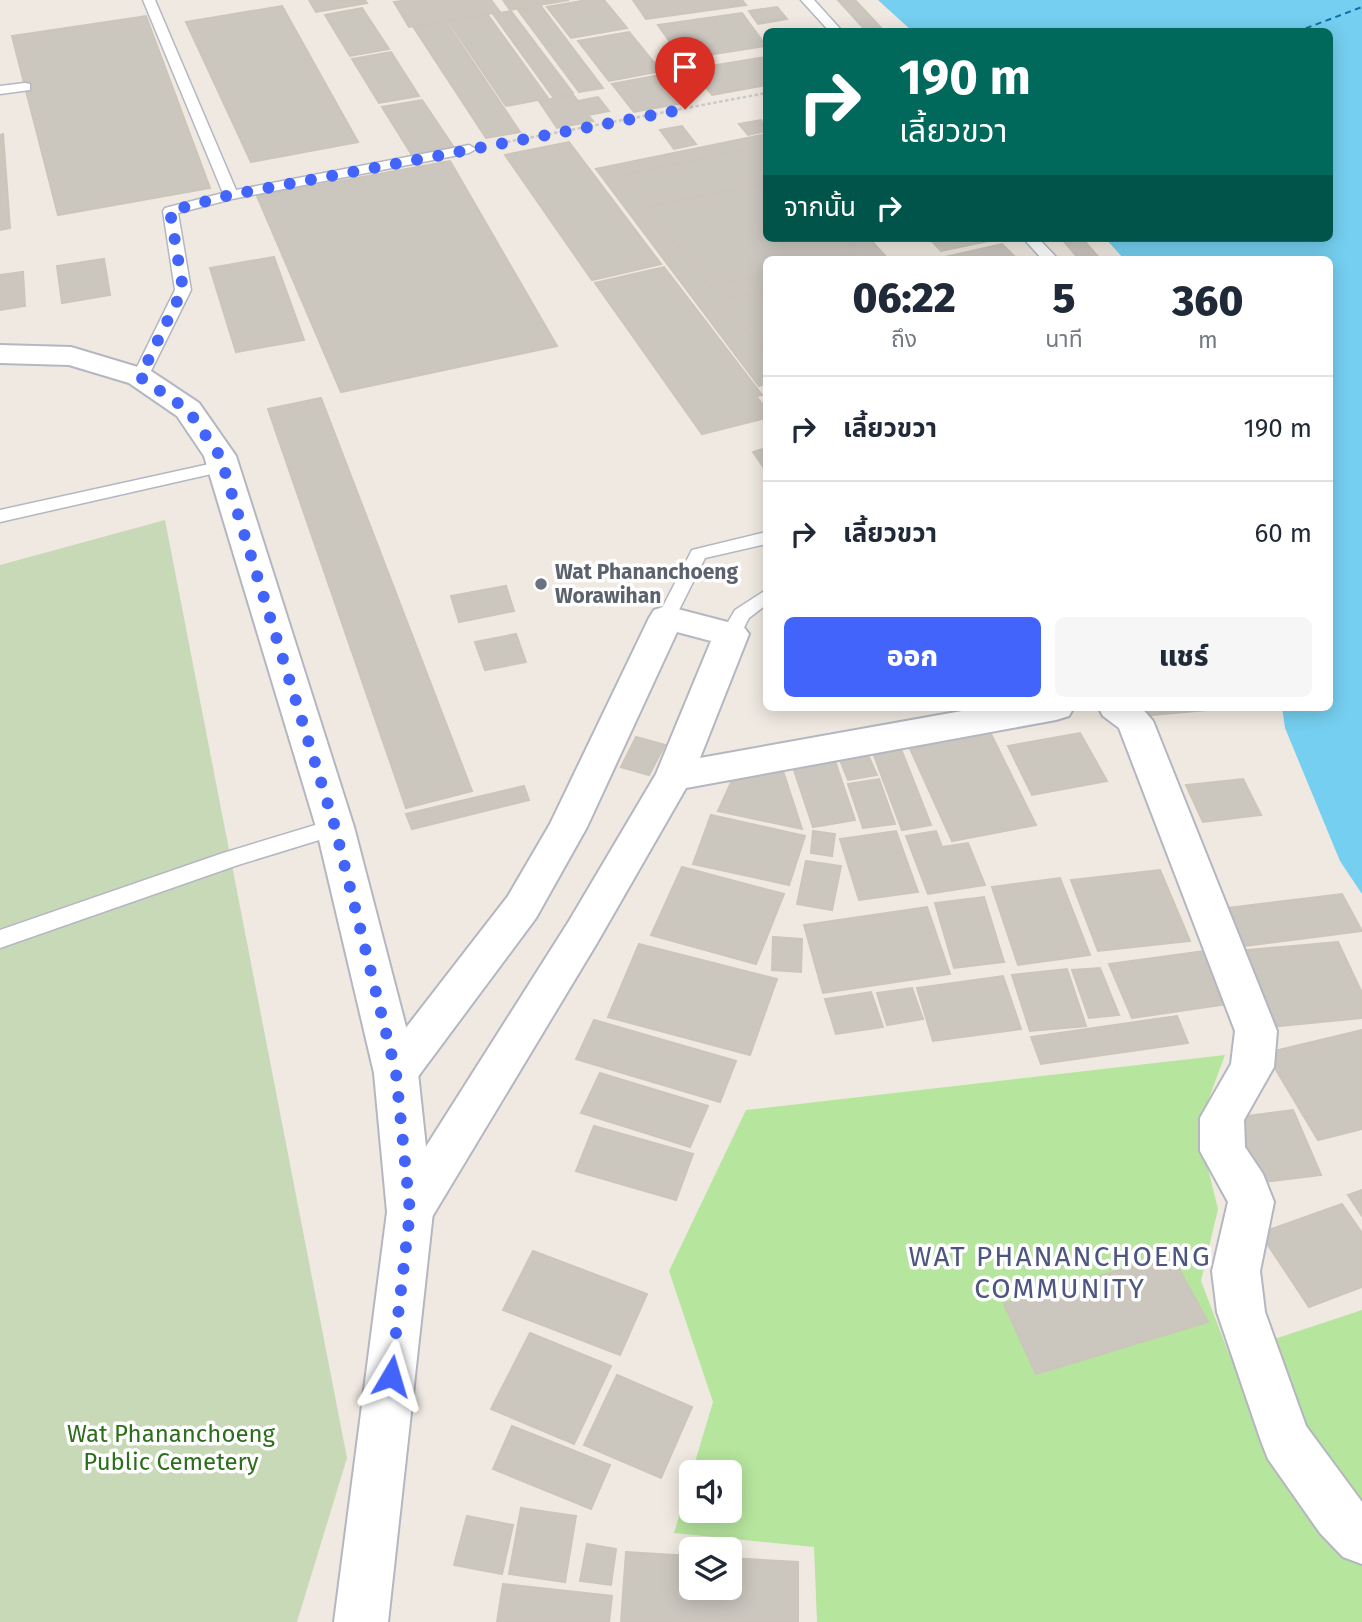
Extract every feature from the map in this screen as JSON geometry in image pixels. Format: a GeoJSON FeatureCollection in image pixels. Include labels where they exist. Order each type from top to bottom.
{"type":"FeatureCollection","features":[{"type":"Feature","properties":{"kind":"street"},"geometry":{"type":"LineString","coordinates":[[0,354],[71,356],[140,377],[188,410],[220,456],[335,827],[396,1073],[410,1212],[361,1622]]}},
{"type":"Feature","properties":{"kind":"street"},"geometry":{"type":"LineString","coordinates":[[396,1073],[522,907],[568,827],[666,618],[731,634],[674,776],[583,932],[410,1212]]}},
{"type":"Feature","properties":{"kind":"street"},"geometry":{"type":"LineString","coordinates":[[674,776],[1034,711]]}},
{"type":"Feature","properties":{"kind":"street"},"geometry":{"type":"LineString","coordinates":[[1121,711],[1135,721],[1255,1031],[1252,1067],[1222,1118],[1223,1151],[1247,1188],[1251,1202],[1236,1271],[1241,1312],[1286,1441],[1338,1516],[1362,1538]]}},
{"type":"Feature","properties":{"kind":"lane"},"geometry":{"type":"LineString","coordinates":[[149,0],[170,65],[230,195]]}},
{"type":"Feature","properties":{"kind":"lane"},"geometry":{"type":"LineString","coordinates":[[807,0],[833,28]]}},
{"type":"Feature","properties":{"kind":"lane"},"geometry":{"type":"LineString","coordinates":[[0,90],[25,87]]}},
{"type":"Feature","properties":{"kind":"lane"},"geometry":{"type":"LineString","coordinates":[[140,377],[183,289],[170,211],[230,195],[469,149]]}},
{"type":"Feature","properties":{"kind":"lane"},"geometry":{"type":"LineString","coordinates":[[1034,242],[1047,256]]}},
{"type":"Feature","properties":{"kind":"lane"},"geometry":{"type":"LineString","coordinates":[[0,516],[223,467]]}},
{"type":"Feature","properties":{"kind":"lane"},"geometry":{"type":"LineString","coordinates":[[666,618],[698,554],[763,539]]}},
{"type":"Feature","properties":{"kind":"lane"},"geometry":{"type":"LineString","coordinates":[[731,634],[743,614],[763,598]]}},
{"type":"Feature","properties":{"kind":"lane"},"geometry":{"type":"LineString","coordinates":[[0,939],[231,859],[335,827]]}},
{"type":"Feature","properties":{"kind":"path"},"geometry":{"type":"LineString","coordinates":[[469,149],[763,94]]}},
{"type":"Feature","properties":{"kind":"green space","name":"Wat Phananchoeng Public Cemetery"},"geometry":{"type":"Polygon","coordinates":[[[165,520],[347,1458],[297,1622],[0,1622],[0,565],[165,520]]]}},
{"type":"Feature","properties":{"kind":"green space"},"geometry":{"type":"Polygon","coordinates":[[[1225,1055],[1198,1128],[1218,1209],[1201,1281],[1229,1354],[1362,1310],[1362,1622],[817,1622],[814,1547],[742,1540],[742,1537],[674,1533],[679,1516],[679,1523],[742,1523],[742,1460],[696,1460],[713,1402],[669,1271],[746,1110],[1225,1055]]]}},
{"type":"Feature","properties":{"kind":"water"},"geometry":{"type":"Polygon","coordinates":[[[878,0],[1362,0],[1362,894],[1340,861],[1285,728],[1283,711],[1333,711],[1333,256],[1121,256],[1109,242],[1333,242],[1333,28],[909,28],[878,0]]]}},
{"type":"Feature","properties":{"kind":"building"},"geometry":{"type":"Polygon","coordinates":[[[309,0],[365,0],[367,3],[316,12],[309,0]]]}},
{"type":"Feature","properties":{"kind":"building"},"geometry":{"type":"Polygon","coordinates":[[[491,0],[500,12],[409,27],[394,2],[491,0]]]}},
{"type":"Feature","properties":{"kind":"building"},"geometry":{"type":"Polygon","coordinates":[[[503,0],[569,0],[510,10],[503,0]]]}},
{"type":"Feature","properties":{"kind":"building"},"geometry":{"type":"Polygon","coordinates":[[[604,0],[627,28],[571,38],[547,7],[604,0]]]}},
{"type":"Feature","properties":{"kind":"building"},"geometry":{"type":"Polygon","coordinates":[[[633,0],[742,0],[746,5],[646,19],[633,0]]]}},
{"type":"Feature","properties":{"kind":"building"},"geometry":{"type":"Polygon","coordinates":[[[838,0],[855,0],[881,28],[863,28],[838,0]]]}},
{"type":"Feature","properties":{"kind":"building"},"geometry":{"type":"Polygon","coordinates":[[[282,6],[358,142],[251,162],[186,22],[282,6]]]}},
{"type":"Feature","properties":{"kind":"building"},"geometry":{"type":"Polygon","coordinates":[[[541,6],[603,88],[579,92],[518,10],[541,6]]]}},
{"type":"Feature","properties":{"kind":"building"},"geometry":{"type":"Polygon","coordinates":[[[777,7],[787,19],[758,24],[749,11],[777,7]]]}},
{"type":"Feature","properties":{"kind":"building"},"geometry":{"type":"Polygon","coordinates":[[[362,8],[389,49],[350,56],[325,15],[362,8]]]}},
{"type":"Feature","properties":{"kind":"building"},"geometry":{"type":"Polygon","coordinates":[[[511,11],[573,93],[553,97],[493,14],[511,11]]]}},
{"type":"Feature","properties":{"kind":"building"},"geometry":{"type":"Polygon","coordinates":[[[742,13],[763,42],[763,46],[682,59],[658,25],[742,13]]]}},
{"type":"Feature","properties":{"kind":"building"},"geometry":{"type":"Polygon","coordinates":[[[488,15],[548,98],[506,106],[448,21],[488,15]]]}},
{"type":"Feature","properties":{"kind":"building"},"geometry":{"type":"Polygon","coordinates":[[[146,16],[210,188],[58,215],[12,36],[146,16]]]}},
{"type":"Feature","properties":{"kind":"building"},"geometry":{"type":"Polygon","coordinates":[[[446,22],[520,132],[486,138],[414,28],[446,22]]]}},
{"type":"Feature","properties":{"kind":"building"},"geometry":{"type":"Polygon","coordinates":[[[629,32],[661,71],[609,81],[578,41],[629,32]]]}},
{"type":"Feature","properties":{"kind":"building"},"geometry":{"type":"Polygon","coordinates":[[[391,52],[419,96],[379,103],[352,59],[391,52]]]}},
{"type":"Feature","properties":{"kind":"building"},"geometry":{"type":"Polygon","coordinates":[[[763,57],[763,86],[712,95],[692,69],[763,57]]]}},
{"type":"Feature","properties":{"kind":"building"},"geometry":{"type":"Polygon","coordinates":[[[665,74],[688,102],[634,112],[612,84],[665,74]]]}},
{"type":"Feature","properties":{"kind":"building"},"geometry":{"type":"Polygon","coordinates":[[[573,95],[578,101],[598,97],[609,111],[588,115],[593,121],[557,128],[539,101],[573,95]]]}},
{"type":"Feature","properties":{"kind":"building"},"geometry":{"type":"Polygon","coordinates":[[[422,100],[453,146],[412,155],[382,107],[422,100]]]}},
{"type":"Feature","properties":{"kind":"building"},"geometry":{"type":"Polygon","coordinates":[[[761,120],[763,132],[748,135],[739,124],[761,120]]]}},
{"type":"Feature","properties":{"kind":"building"},"geometry":{"type":"Polygon","coordinates":[[[682,126],[696,144],[674,149],[660,130],[682,126]]]}},
{"type":"Feature","properties":{"kind":"building"},"geometry":{"type":"Polygon","coordinates":[[[3,134],[10,228],[0,230],[0,135],[3,134]]]}},
{"type":"Feature","properties":{"kind":"building"},"geometry":{"type":"Polygon","coordinates":[[[763,135],[763,147],[623,175],[709,287],[763,275],[763,291],[724,300],[763,352],[763,385],[759,386],[596,169],[763,135]]]}},
{"type":"Feature","properties":{"kind":"building"},"geometry":{"type":"Polygon","coordinates":[[[569,142],[661,264],[592,280],[505,155],[569,142]]]}},
{"type":"Feature","properties":{"kind":"building"},"geometry":{"type":"Polygon","coordinates":[[[763,147],[763,184],[648,207],[623,175],[763,147]]]}},
{"type":"Feature","properties":{"kind":"building"},"geometry":{"type":"Polygon","coordinates":[[[450,161],[557,346],[341,392],[257,196],[450,161]]]}},
{"type":"Feature","properties":{"kind":"building"},"geometry":{"type":"Polygon","coordinates":[[[763,184],[763,242],[847,242],[857,253],[844,256],[763,256],[763,275],[709,287],[648,207],[763,184]]]}},
{"type":"Feature","properties":{"kind":"building"},"geometry":{"type":"Polygon","coordinates":[[[847,242],[873,242],[885,256],[844,256],[857,253],[847,242]]]}},
{"type":"Feature","properties":{"kind":"building"},"geometry":{"type":"Polygon","coordinates":[[[933,242],[984,242],[941,251],[933,242]]]}},
{"type":"Feature","properties":{"kind":"building"},"geometry":{"type":"Polygon","coordinates":[[[1064,242],[1085,242],[1097,256],[1076,256],[1064,242]]]}},
{"type":"Feature","properties":{"kind":"building"},"geometry":{"type":"Polygon","coordinates":[[[1002,244],[1014,256],[949,256],[1002,244]]]}},
{"type":"Feature","properties":{"kind":"building"},"geometry":{"type":"Polygon","coordinates":[[[274,257],[304,340],[236,352],[210,268],[274,257]]]}},
{"type":"Feature","properties":{"kind":"building"},"geometry":{"type":"Polygon","coordinates":[[[104,259],[110,295],[62,303],[57,266],[104,259]]]}},
{"type":"Feature","properties":{"kind":"building"},"geometry":{"type":"Polygon","coordinates":[[[664,267],[762,395],[756,396],[763,405],[763,419],[702,434],[595,283],[664,267]]]}},
{"type":"Feature","properties":{"kind":"building"},"geometry":{"type":"Polygon","coordinates":[[[23,272],[25,306],[0,310],[0,275],[23,272]]]}},
{"type":"Feature","properties":{"kind":"building"},"geometry":{"type":"Polygon","coordinates":[[[763,291],[763,352],[724,300],[763,291]]]}},
{"type":"Feature","properties":{"kind":"building"},"geometry":{"type":"Polygon","coordinates":[[[321,398],[472,791],[406,808],[268,409],[321,398]]]}},
{"type":"Feature","properties":{"kind":"building"},"geometry":{"type":"Polygon","coordinates":[[[763,449],[763,467],[753,452],[763,449]]]}},
{"type":"Feature","properties":{"kind":"building"},"geometry":{"type":"Polygon","coordinates":[[[506,586],[514,611],[459,622],[451,596],[506,586]]]}},
{"type":"Feature","properties":{"kind":"building"},"geometry":{"type":"Polygon","coordinates":[[[516,634],[526,662],[485,670],[475,642],[516,634]]]}},
{"type":"Feature","properties":{"kind":"building"},"geometry":{"type":"Polygon","coordinates":[[[1139,711],[1196,711],[1142,716],[1139,711]]]}},
{"type":"Feature","properties":{"kind":"building"},"geometry":{"type":"Polygon","coordinates":[[[988,728],[1036,825],[952,841],[907,742],[988,728]]]}},
{"type":"Feature","properties":{"kind":"building"},"geometry":{"type":"Polygon","coordinates":[[[1080,733],[1107,781],[1032,795],[1008,746],[1080,733]]]}},
{"type":"Feature","properties":{"kind":"building"},"geometry":{"type":"Polygon","coordinates":[[[636,737],[665,745],[649,775],[621,767],[636,737]]]}},
{"type":"Feature","properties":{"kind":"building"},"geometry":{"type":"Polygon","coordinates":[[[901,749],[931,825],[902,830],[873,753],[901,749]]]}},
{"type":"Feature","properties":{"kind":"building"},"geometry":{"type":"Polygon","coordinates":[[[868,755],[877,775],[848,780],[840,760],[868,755]]]}},
{"type":"Feature","properties":{"kind":"building"},"geometry":{"type":"Polygon","coordinates":[[[835,761],[855,820],[813,827],[793,767],[835,761]]]}},
{"type":"Feature","properties":{"kind":"building"},"geometry":{"type":"Polygon","coordinates":[[[783,771],[802,829],[718,811],[734,776],[783,771]]]}},
{"type":"Feature","properties":{"kind":"building"},"geometry":{"type":"Polygon","coordinates":[[[879,779],[895,824],[863,828],[848,784],[879,779]]]}},
{"type":"Feature","properties":{"kind":"building"},"geometry":{"type":"Polygon","coordinates":[[[1243,779],[1261,815],[1203,822],[1186,785],[1243,779]]]}},
{"type":"Feature","properties":{"kind":"building"},"geometry":{"type":"Polygon","coordinates":[[[524,786],[529,800],[412,829],[406,814],[524,786]]]}},
{"type":"Feature","properties":{"kind":"building"},"geometry":{"type":"Polygon","coordinates":[[[711,815],[805,836],[789,885],[693,864],[711,815]]]}},
{"type":"Feature","properties":{"kind":"building"},"geometry":{"type":"Polygon","coordinates":[[[813,831],[835,834],[832,856],[811,853],[813,831]]]}},
{"type":"Feature","properties":{"kind":"building"},"geometry":{"type":"Polygon","coordinates":[[[896,831],[918,892],[859,900],[840,839],[896,831]]]}},
{"type":"Feature","properties":{"kind":"building"},"geometry":{"type":"Polygon","coordinates":[[[936,831],[942,847],[968,843],[985,885],[928,894],[906,836],[936,831]]]}},
{"type":"Feature","properties":{"kind":"building"},"geometry":{"type":"Polygon","coordinates":[[[806,861],[841,866],[832,910],[797,904],[806,861]]]}},
{"type":"Feature","properties":{"kind":"building"},"geometry":{"type":"Polygon","coordinates":[[[682,867],[784,894],[756,964],[651,935],[682,867]]]}},
{"type":"Feature","properties":{"kind":"building"},"geometry":{"type":"Polygon","coordinates":[[[1160,870],[1190,941],[1098,951],[1071,880],[1160,870]]]}},
{"type":"Feature","properties":{"kind":"building"},"geometry":{"type":"Polygon","coordinates":[[[1060,878],[1090,955],[1018,965],[992,887],[1060,878]]]}},
{"type":"Feature","properties":{"kind":"building"},"geometry":{"type":"Polygon","coordinates":[[[1342,894],[1362,931],[1245,946],[1227,908],[1342,894]]]}},
{"type":"Feature","properties":{"kind":"building"},"geometry":{"type":"Polygon","coordinates":[[[984,897],[1004,962],[954,968],[935,903],[984,897]]]}},
{"type":"Feature","properties":{"kind":"building"},"geometry":{"type":"Polygon","coordinates":[[[927,907],[950,974],[823,993],[804,925],[927,907]]]}},
{"type":"Feature","properties":{"kind":"building"},"geometry":{"type":"Polygon","coordinates":[[[773,937],[802,939],[801,972],[772,970],[773,937]]]}},
{"type":"Feature","properties":{"kind":"building"},"geometry":{"type":"Polygon","coordinates":[[[1338,942],[1362,993],[1362,1018],[1269,1027],[1236,951],[1338,942]]]}},
{"type":"Feature","properties":{"kind":"building"},"geometry":{"type":"Polygon","coordinates":[[[639,944],[777,979],[750,1055],[608,1017],[639,944]]]}},
{"type":"Feature","properties":{"kind":"building"},"geometry":{"type":"Polygon","coordinates":[[[1204,951],[1228,1004],[1132,1018],[1109,964],[1204,951]]]}},
{"type":"Feature","properties":{"kind":"building"},"geometry":{"type":"Polygon","coordinates":[[[1100,968],[1119,1015],[1089,1018],[1072,970],[1100,968]]]}},
{"type":"Feature","properties":{"kind":"building"},"geometry":{"type":"Polygon","coordinates":[[[1067,969],[1086,1026],[1030,1031],[1012,975],[1067,969]]]}},
{"type":"Feature","properties":{"kind":"building"},"geometry":{"type":"Polygon","coordinates":[[[1003,976],[1021,1029],[933,1041],[917,988],[1003,976]]]}},
{"type":"Feature","properties":{"kind":"building"},"geometry":{"type":"Polygon","coordinates":[[[912,988],[923,1019],[887,1025],[877,993],[912,988]]]}},
{"type":"Feature","properties":{"kind":"building"},"geometry":{"type":"Polygon","coordinates":[[[871,992],[883,1027],[836,1034],[825,999],[871,992]]]}},
{"type":"Feature","properties":{"kind":"building"},"geometry":{"type":"Polygon","coordinates":[[[1177,1016],[1188,1043],[1041,1064],[1031,1037],[1177,1016]]]}},
{"type":"Feature","properties":{"kind":"building"},"geometry":{"type":"Polygon","coordinates":[[[594,1020],[736,1061],[720,1102],[576,1059],[594,1020]]]}},
{"type":"Feature","properties":{"kind":"building"},"geometry":{"type":"Polygon","coordinates":[[[1362,1030],[1362,1129],[1318,1140],[1266,1053],[1362,1030]]]}},
{"type":"Feature","properties":{"kind":"building"},"geometry":{"type":"Polygon","coordinates":[[[600,1073],[708,1106],[690,1147],[581,1113],[600,1073]]]}},
{"type":"Feature","properties":{"kind":"building"},"geometry":{"type":"Polygon","coordinates":[[[1293,1110],[1321,1175],[1256,1183],[1231,1118],[1293,1110]]]}},
{"type":"Feature","properties":{"kind":"building"},"geometry":{"type":"Polygon","coordinates":[[[594,1126],[693,1154],[676,1200],[576,1171],[594,1126]]]}},
{"type":"Feature","properties":{"kind":"building"},"geometry":{"type":"Polygon","coordinates":[[[1362,1190],[1362,1216],[1348,1195],[1362,1190]]]}},
{"type":"Feature","properties":{"kind":"building"},"geometry":{"type":"Polygon","coordinates":[[[1342,1204],[1362,1233],[1362,1287],[1309,1307],[1260,1233],[1342,1204]]]}},
{"type":"Feature","properties":{"kind":"building"},"geometry":{"type":"Polygon","coordinates":[[[533,1251],[647,1294],[620,1355],[503,1310],[533,1251]]]}},
{"type":"Feature","properties":{"kind":"building"},"geometry":{"type":"Polygon","coordinates":[[[1171,1255],[1208,1322],[1036,1374],[1004,1304],[1171,1255]]]}},
{"type":"Feature","properties":{"kind":"building"},"geometry":{"type":"Polygon","coordinates":[[[530,1333],[611,1366],[574,1444],[491,1409],[530,1333]]]}},
{"type":"Feature","properties":{"kind":"building"},"geometry":{"type":"Polygon","coordinates":[[[617,1375],[692,1407],[661,1478],[584,1445],[617,1375]]]}},
{"type":"Feature","properties":{"kind":"building"},"geometry":{"type":"Polygon","coordinates":[[[512,1426],[610,1465],[591,1509],[493,1469],[512,1426]]]}},
{"type":"Feature","properties":{"kind":"building"},"geometry":{"type":"Polygon","coordinates":[[[521,1508],[576,1516],[565,1582],[509,1574],[521,1508]]]}},
{"type":"Feature","properties":{"kind":"building"},"geometry":{"type":"Polygon","coordinates":[[[467,1516],[513,1525],[502,1574],[454,1565],[467,1516]]]}},
{"type":"Feature","properties":{"kind":"building"},"geometry":{"type":"Polygon","coordinates":[[[587,1544],[616,1549],[611,1585],[580,1581],[587,1544]]]}},
{"type":"Feature","properties":{"kind":"building"},"geometry":{"type":"Polygon","coordinates":[[[626,1552],[679,1555],[679,1600],[742,1600],[742,1559],[798,1562],[798,1622],[621,1622],[626,1552]]]}},
{"type":"Feature","properties":{"kind":"building"},"geometry":{"type":"Polygon","coordinates":[[[503,1584],[612,1596],[609,1622],[497,1622],[503,1584]]]}},
{"type":"Feature","properties":{"kind":"ferry route"},"geometry":{"type":"LineString","coordinates":[[1307,28],[1362,7]]}},
{"type":"Feature","properties":{"kind":"place","name":"Wat Phananchoeng Worawihan"},"geometry":{"type":"Point","coordinates":[541,584]}},
{"type":"Feature","properties":{"kind":"district","name":"WAT PHANANCHOENG COMMUNITY"},"geometry":{"type":"Point","coordinates":[1060,1272]}},
{"type":"Feature","properties":{"kind":"route"},"geometry":{"type":"LineString","coordinates":[[391,1376],[410,1212],[396,1073],[335,827],[220,456],[188,410],[140,377],[183,289],[170,211],[230,195],[685,109]]}}]}
